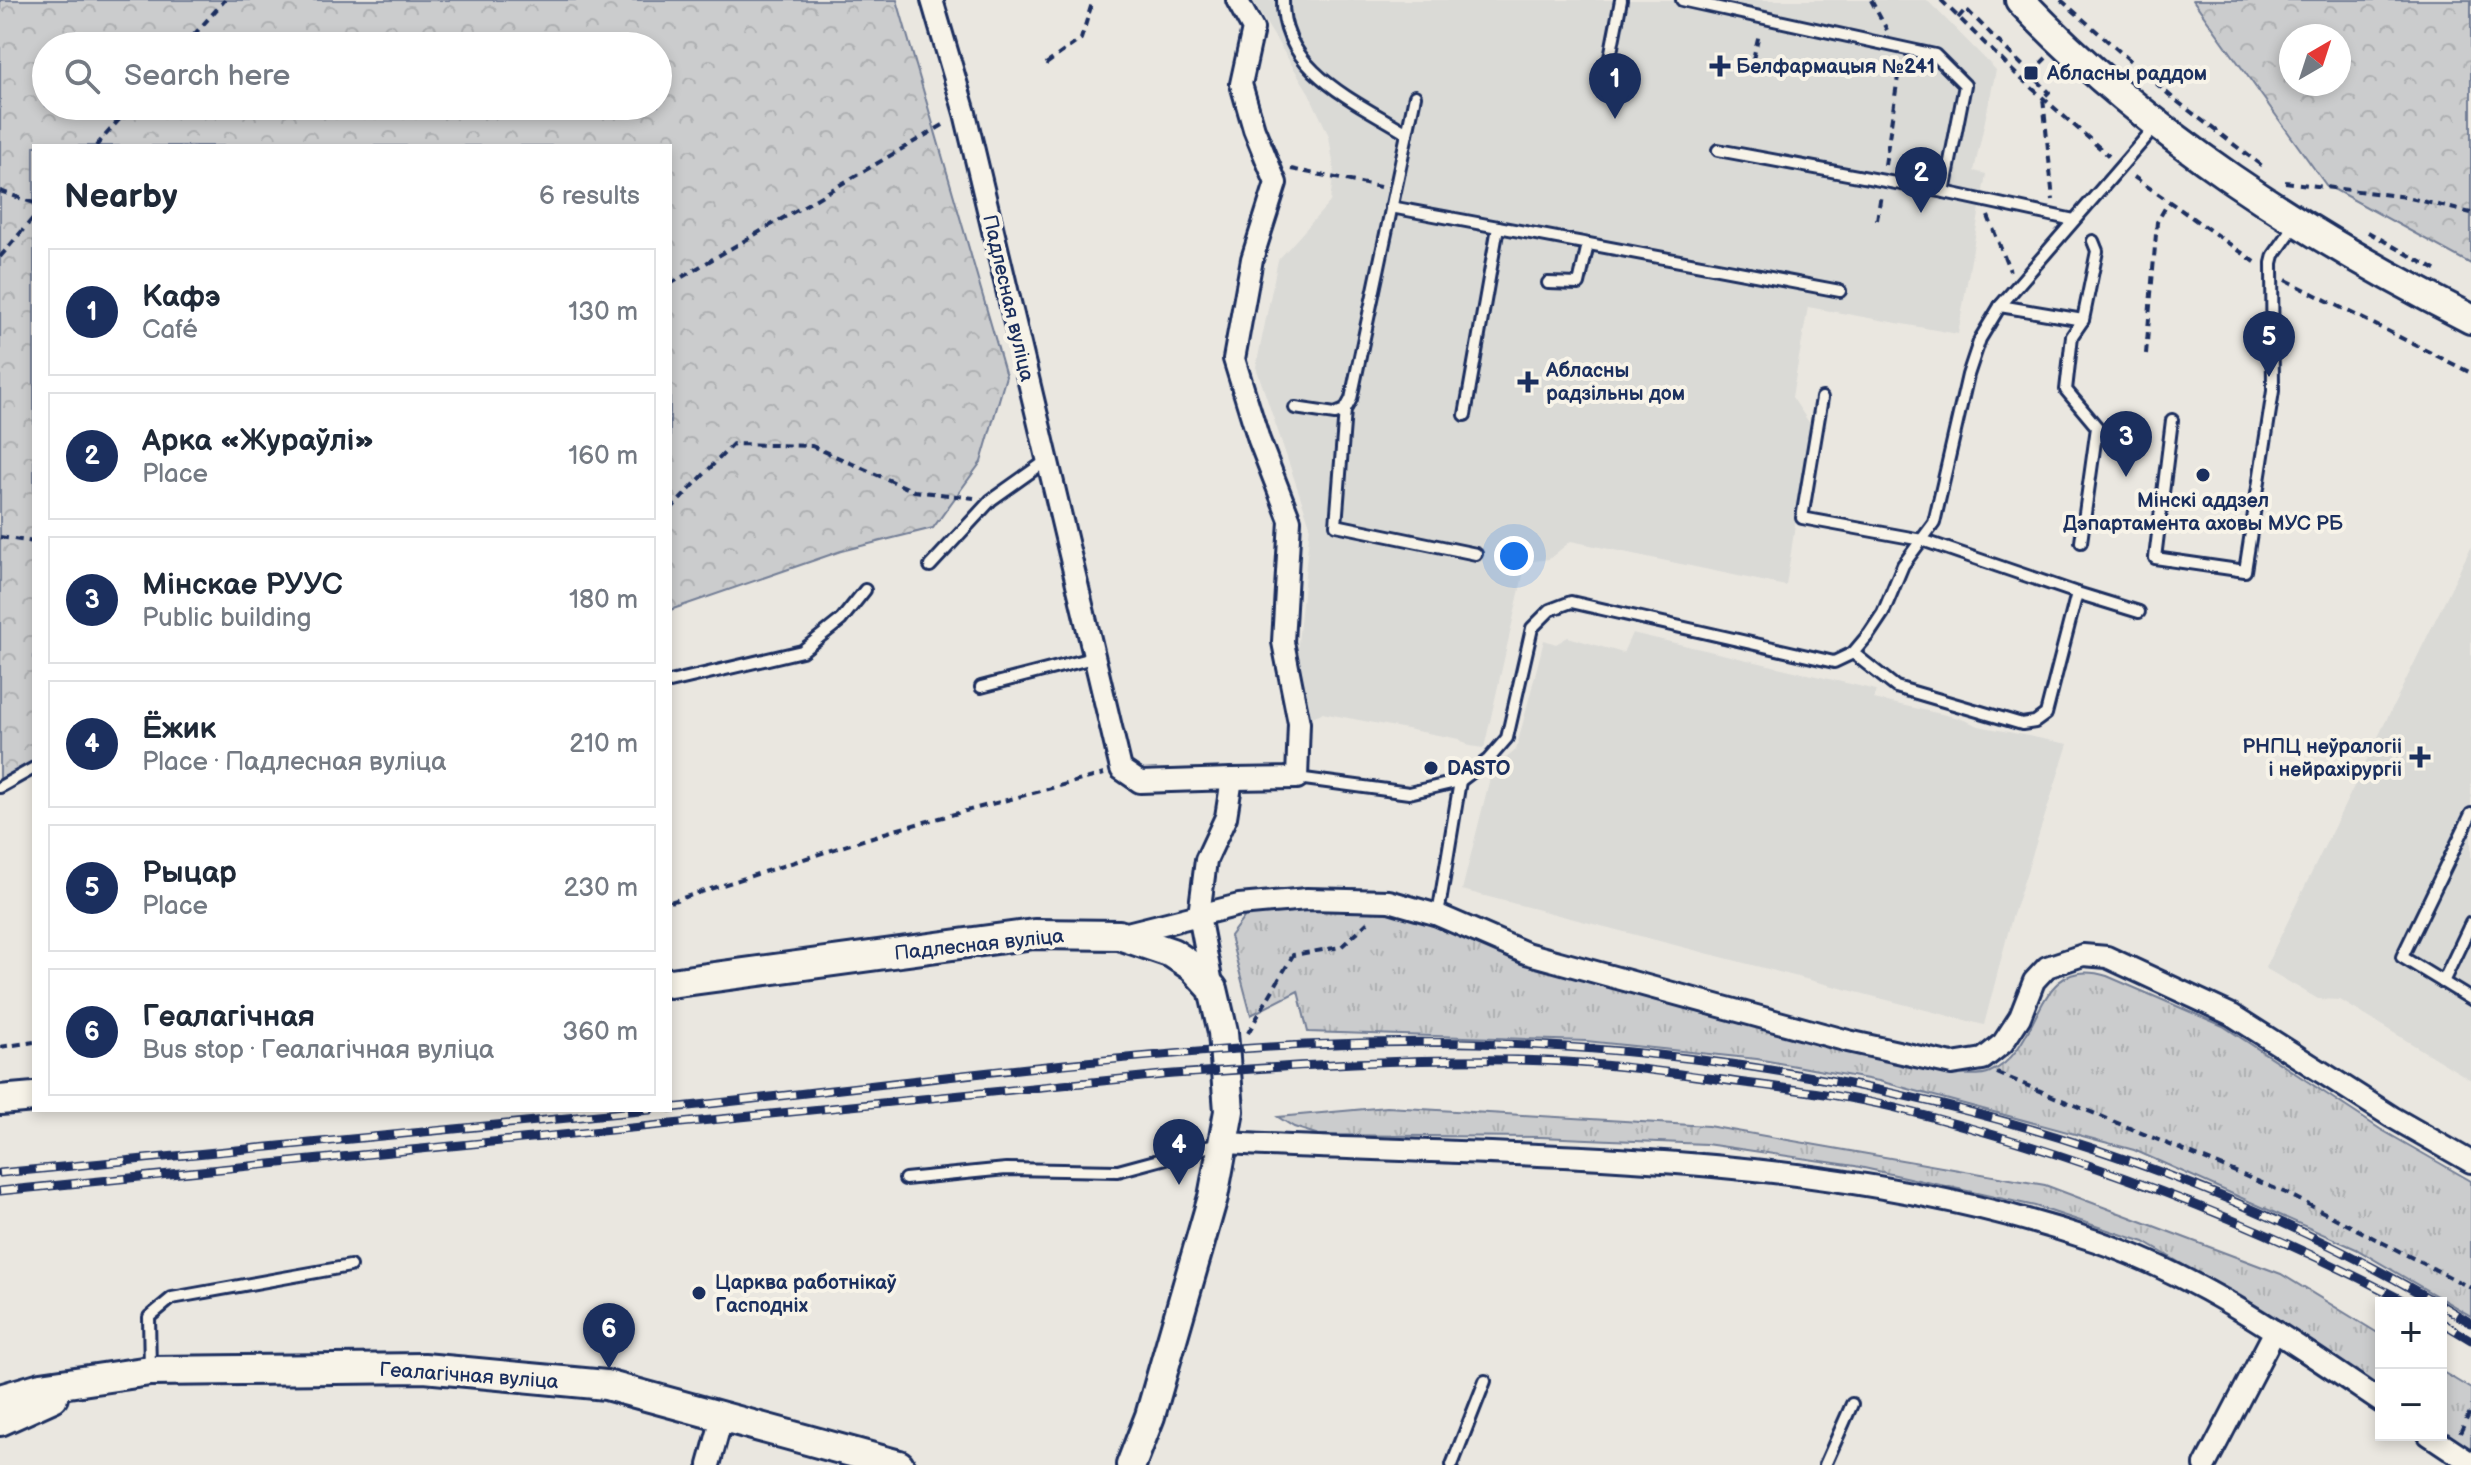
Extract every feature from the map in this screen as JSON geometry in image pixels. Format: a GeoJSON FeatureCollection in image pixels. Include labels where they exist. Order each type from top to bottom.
{"type":"FeatureCollection","features":[{"type":"Feature","properties":{"kind":"street","name":"Падлесная вуліца"},"geometry":{"type":"LineString","coordinates":[[932,0],[965,113],[1121,769]]}},
{"type":"Feature","properties":{"kind":"street"},"geometry":{"type":"LineString","coordinates":[[1121,769],[1140,782],[1297,778],[1299,723],[1283,642],[1290,520],[1259,440],[1234,359],[1252,259],[1276,183],[1254,129],[1241,84],[1253,29],[1237,0]]}},
{"type":"Feature","properties":{"kind":"street"},"geometry":{"type":"LineString","coordinates":[[2020,0],[2063,42],[2158,123],[2297,223],[2471,319]]}},
{"type":"Feature","properties":{"kind":"street"},"geometry":{"type":"LineString","coordinates":[[1131,1465],[1150,1416],[1213,1197],[1224,1143],[1229,1088],[1223,1032],[1199,915],[1206,860],[1226,817],[1232,779]]}},
{"type":"Feature","properties":{"kind":"street"},"geometry":{"type":"LineString","coordinates":[[1119,935],[1239,905],[1307,899],[1389,901],[1438,915],[1483,936],[1541,957],[1863,1044],[1952,1064],[1983,1059],[2003,1043],[2020,1017],[2034,981],[2047,967],[2083,955],[2107,957],[2232,1015],[2392,1117],[2471,1162]]}},
{"type":"Feature","properties":{"kind":"street","name":"Падлесная вуліца"},"geometry":{"type":"LineString","coordinates":[[672,983],[1034,934],[1119,935],[1172,953],[1193,967],[1213,989]]}},
{"type":"Feature","properties":{"kind":"street"},"geometry":{"type":"LineString","coordinates":[[0,1100],[32,1097]]}},
{"type":"Feature","properties":{"kind":"street"},"geometry":{"type":"LineString","coordinates":[[1224,1143],[1680,1161],[1787,1172],[2011,1216],[2099,1242],[2203,1289],[2275,1331],[2375,1398]]}},
{"type":"Feature","properties":{"kind":"street"},"geometry":{"type":"LineString","coordinates":[[2205,1465],[2275,1331]]}},
{"type":"Feature","properties":{"kind":"street","name":"Геалагічная вуліца"},"geometry":{"type":"LineString","coordinates":[[0,1399],[41,1387],[150,1371],[424,1368],[606,1385],[899,1465]]}},
{"type":"Feature","properties":{"kind":"street","name":"Геалагічная вуліца"},"geometry":{"type":"LineString","coordinates":[[0,1421],[45,1402],[77,1382]]}},
{"type":"Feature","properties":{"kind":"street"},"geometry":{"type":"LineString","coordinates":[[709,1465],[722,1418]]}},
{"type":"Feature","properties":{"kind":"street"},"geometry":{"type":"LineString","coordinates":[[2434,1441],[2449,1458],[2471,1463]]}},
{"type":"Feature","properties":{"kind":"lane"},"geometry":{"type":"LineString","coordinates":[[1283,0],[1283,12],[1294,49],[1318,77],[1407,133]]}},
{"type":"Feature","properties":{"kind":"lane"},"geometry":{"type":"LineString","coordinates":[[1607,73],[1621,0]]}},
{"type":"Feature","properties":{"kind":"lane"},"geometry":{"type":"LineString","coordinates":[[1682,0],[1935,55],[1965,85],[1944,192]]}},
{"type":"Feature","properties":{"kind":"lane"},"geometry":{"type":"LineString","coordinates":[[1415,96],[1351,399],[1345,410],[1336,525],[1476,554]]}},
{"type":"Feature","properties":{"kind":"lane"},"geometry":{"type":"LineString","coordinates":[[1297,778],[1409,793],[1460,781],[1488,760],[1507,738],[1532,628],[1550,610],[1571,602],[1834,662],[1853,653],[1883,613],[1903,565],[1934,523],[1942,499],[1968,375],[1980,339],[2000,306],[2158,123]]}},
{"type":"Feature","properties":{"kind":"lane"},"geometry":{"type":"LineString","coordinates":[[1718,150],[1981,199],[2074,220]]}},
{"type":"Feature","properties":{"kind":"lane"},"geometry":{"type":"LineString","coordinates":[[1391,207],[1840,291]]}},
{"type":"Feature","properties":{"kind":"lane"},"geometry":{"type":"LineString","coordinates":[[2172,420],[2155,558],[2245,571],[2273,391],[2274,255],[2297,223]]}},
{"type":"Feature","properties":{"kind":"lane"},"geometry":{"type":"LineString","coordinates":[[1465,415],[1498,227]]}},
{"type":"Feature","properties":{"kind":"lane"},"geometry":{"type":"LineString","coordinates":[[2081,542],[2097,427],[2066,390],[2072,336],[2083,320],[2097,251],[2093,241]]}},
{"type":"Feature","properties":{"kind":"lane"},"geometry":{"type":"LineString","coordinates":[[1548,283],[1579,284],[1588,244]]}},
{"type":"Feature","properties":{"kind":"lane"},"geometry":{"type":"LineString","coordinates":[[2000,306],[2083,320]]}},
{"type":"Feature","properties":{"kind":"lane"},"geometry":{"type":"LineString","coordinates":[[1822,398],[1802,518],[1922,540],[2139,612]]}},
{"type":"Feature","properties":{"kind":"lane"},"geometry":{"type":"LineString","coordinates":[[1295,408],[1335,414],[1345,410]]}},
{"type":"Feature","properties":{"kind":"lane"},"geometry":{"type":"LineString","coordinates":[[930,566],[991,500],[1046,461]]}},
{"type":"Feature","properties":{"kind":"lane"},"geometry":{"type":"LineString","coordinates":[[672,682],[802,651],[841,620],[865,590]]}},
{"type":"Feature","properties":{"kind":"lane"},"geometry":{"type":"LineString","coordinates":[[1853,653],[1896,687],[2022,724],[2035,722],[2046,714],[2077,593]]}},
{"type":"Feature","properties":{"kind":"lane"},"geometry":{"type":"LineString","coordinates":[[981,687],[1093,658]]}},
{"type":"Feature","properties":{"kind":"lane"},"geometry":{"type":"LineString","coordinates":[[0,787],[32,769]]}},
{"type":"Feature","properties":{"kind":"lane"},"geometry":{"type":"LineString","coordinates":[[1438,915],[1460,781]]}},
{"type":"Feature","properties":{"kind":"lane"},"geometry":{"type":"LineString","coordinates":[[2471,814],[2402,957],[2471,999]]}},
{"type":"Feature","properties":{"kind":"lane"},"geometry":{"type":"LineString","coordinates":[[2459,840],[2471,846]]}},
{"type":"Feature","properties":{"kind":"lane"},"geometry":{"type":"LineString","coordinates":[[2443,982],[2471,923]]}},
{"type":"Feature","properties":{"kind":"lane"},"geometry":{"type":"LineString","coordinates":[[905,1179],[1006,1169],[1118,1171],[1224,1143]]}},
{"type":"Feature","properties":{"kind":"lane"},"geometry":{"type":"LineString","coordinates":[[150,1371],[149,1317],[172,1298],[350,1266]]}},
{"type":"Feature","properties":{"kind":"lane"},"geometry":{"type":"LineString","coordinates":[[1452,1465],[1485,1381]]}},
{"type":"Feature","properties":{"kind":"lane"},"geometry":{"type":"LineString","coordinates":[[1825,1465],[1852,1404]]}},
{"type":"Feature","properties":{"kind":"path"},"geometry":{"type":"LineString","coordinates":[[196,32],[225,0]]}},
{"type":"Feature","properties":{"kind":"path"},"geometry":{"type":"LineString","coordinates":[[1046,64],[1081,39],[1093,0]]}},
{"type":"Feature","properties":{"kind":"path"},"geometry":{"type":"LineString","coordinates":[[1871,0],[1901,58],[1877,220]]}},
{"type":"Feature","properties":{"kind":"path"},"geometry":{"type":"LineString","coordinates":[[1941,0],[2043,98],[2168,203],[2272,272],[2471,373]]}},
{"type":"Feature","properties":{"kind":"path"},"geometry":{"type":"LineString","coordinates":[[2061,0],[2174,99],[2296,189]]}},
{"type":"Feature","properties":{"kind":"path"},"geometry":{"type":"LineString","coordinates":[[1958,18],[1966,9],[2049,92],[2043,98]]}},
{"type":"Feature","properties":{"kind":"path"},"geometry":{"type":"LineString","coordinates":[[2043,98],[2054,215]]}},
{"type":"Feature","properties":{"kind":"path"},"geometry":{"type":"LineString","coordinates":[[672,283],[965,113]]}},
{"type":"Feature","properties":{"kind":"path"},"geometry":{"type":"LineString","coordinates":[[98,144],[119,120]]}},
{"type":"Feature","properties":{"kind":"path"},"geometry":{"type":"LineString","coordinates":[[1268,164],[1395,190]]}},
{"type":"Feature","properties":{"kind":"path"},"geometry":{"type":"LineString","coordinates":[[2285,182],[2406,197],[2471,213]]}},
{"type":"Feature","properties":{"kind":"path"},"geometry":{"type":"LineString","coordinates":[[0,191],[32,202]]}},
{"type":"Feature","properties":{"kind":"path"},"geometry":{"type":"LineString","coordinates":[[1981,199],[2017,286]]}},
{"type":"Feature","properties":{"kind":"path"},"geometry":{"type":"LineString","coordinates":[[2146,354],[2157,222],[2168,203]]}},
{"type":"Feature","properties":{"kind":"path"},"geometry":{"type":"LineString","coordinates":[[0,257],[32,219]]}},
{"type":"Feature","properties":{"kind":"path"},"geometry":{"type":"LineString","coordinates":[[2361,228],[2445,275]]}},
{"type":"Feature","properties":{"kind":"path"},"geometry":{"type":"LineString","coordinates":[[672,508],[733,444],[812,446],[914,491],[991,500]]}},
{"type":"Feature","properties":{"kind":"path"},"geometry":{"type":"LineString","coordinates":[[0,537],[32,542]]}},
{"type":"Feature","properties":{"kind":"path"},"geometry":{"type":"LineString","coordinates":[[672,901],[891,831],[1121,769]]}},
{"type":"Feature","properties":{"kind":"path"},"geometry":{"type":"LineString","coordinates":[[1247,1035],[1293,955],[1341,947],[1372,919]]}},
{"type":"Feature","properties":{"kind":"path"},"geometry":{"type":"LineString","coordinates":[[0,1047],[32,1042]]}},
{"type":"Feature","properties":{"kind":"path"},"geometry":{"type":"LineString","coordinates":[[1969,1061],[2286,1193],[2471,1288]]}},
{"type":"Feature","properties":{"kind":"shaded area","name":"Абласны радзільны дом"},"geometry":{"type":"Polygon","coordinates":[[[1252,0],[1927,0],[1996,70],[1974,171],[1986,174],[1958,334],[1808,307],[1792,397],[1810,424],[1786,586],[1571,541],[1549,559],[1526,562],[1484,748],[1469,746],[1459,739],[1322,713],[1309,718],[1301,702],[1295,672],[1310,525],[1256,367],[1278,260],[1330,202],[1334,169],[1329,136],[1309,93],[1252,0]]]}},
{"type":"Feature","properties":{"kind":"shaded area","name":"РНПЦ неўралогіі і нейрахірургіі"},"geometry":{"type":"Polygon","coordinates":[[[2471,547],[2471,1080],[2340,1000],[2318,999],[2265,968],[2471,547]]]}},
{"type":"Feature","properties":{"kind":"shaded area"},"geometry":{"type":"Polygon","coordinates":[[[1632,633],[1876,690],[1874,699],[1959,718],[1979,726],[2068,744],[2011,921],[1984,1025],[1462,890],[1492,770],[1516,750],[1544,640],[1556,644],[1568,637],[1623,653],[1632,633]]]}},
{"type":"Feature","properties":{"kind":"green space"},"geometry":{"type":"Polygon","coordinates":[[[0,0],[897,0],[1006,376],[981,462],[933,528],[841,551],[672,609],[672,144],[32,144],[32,777],[0,785],[0,0]]]}},
{"type":"Feature","properties":{"kind":"green space"},"geometry":{"type":"Polygon","coordinates":[[[2193,0],[2471,0],[2471,264],[2326,185],[2193,0]]]}},
{"type":"Feature","properties":{"kind":"green space"},"geometry":{"type":"Polygon","coordinates":[[[1285,908],[1341,909],[1396,913],[1423,919],[1474,938],[1498,954],[1688,1001],[1953,1074],[1986,1074],[2008,1060],[2021,1044],[2051,990],[2064,978],[2082,973],[2107,976],[2223,1026],[2380,1129],[2471,1181],[2471,1316],[2447,1302],[2447,1297],[2438,1297],[2356,1249],[2134,1150],[1879,1081],[1757,1059],[1586,1041],[1308,1032],[1298,991],[1251,1015],[1230,936],[1246,915],[1285,908]]]}},
{"type":"Feature","properties":{"kind":"green space"},"geometry":{"type":"Polygon","coordinates":[[[1387,1107],[1708,1126],[2045,1185],[2281,1274],[2375,1331],[2375,1385],[2281,1322],[2144,1242],[2035,1206],[1855,1166],[1706,1144],[1540,1137],[1319,1135],[1294,1127],[1278,1117],[1387,1107]]]}},
{"type":"Feature","properties":{"kind":"green space"},"geometry":{"type":"Polygon","coordinates":[[[2447,1375],[2471,1389],[2471,1450],[2447,1434],[2447,1375]]]}},
{"type":"Feature","properties":{"kind":"railway"},"geometry":{"type":"LineString","coordinates":[[672,1108],[1067,1064],[1226,1050],[1305,1045],[1452,1043],[1599,1049],[1745,1066],[1890,1093],[2033,1129],[2172,1176],[2307,1234],[2426,1297]]}},
{"type":"Feature","properties":{"kind":"railway"},"geometry":{"type":"LineString","coordinates":[[0,1191],[1162,1075],[1384,1062],[1543,1061],[1595,1064],[1832,1095],[1963,1126],[2094,1167],[2222,1215],[2396,1297]]}},
{"type":"Feature","properties":{"kind":"railway"},"geometry":{"type":"LineString","coordinates":[[0,1173],[629,1112]]}},
{"type":"Feature","properties":{"kind":"railway"},"geometry":{"type":"LineString","coordinates":[[2447,1309],[2471,1323]]}},
{"type":"Feature","properties":{"kind":"railway"},"geometry":{"type":"LineString","coordinates":[[2447,1326],[2471,1340]]}},
{"type":"Feature","properties":{"kind":"place","name":"Белфармацыя №241"},"geometry":{"type":"Point","coordinates":[1720,66]}},
{"type":"Feature","properties":{"kind":"place","name":"Абласны раддом"},"geometry":{"type":"Point","coordinates":[2031,73]}},
{"type":"Feature","properties":{"kind":"place","name":"Кафэ"},"geometry":{"type":"Point","coordinates":[1615,119]}},
{"type":"Feature","properties":{"kind":"place","name":"Арка «Жураўлі»"},"geometry":{"type":"Point","coordinates":[1921,213]}},
{"type":"Feature","properties":{"kind":"place","name":"Рыцар"},"geometry":{"type":"Point","coordinates":[2269,377]}},
{"type":"Feature","properties":{"kind":"place","name":"Абласны радзільны дом"},"geometry":{"type":"Point","coordinates":[1528,382]}},
{"type":"Feature","properties":{"kind":"place","name":"Мінскі аддзел Дэпартамента аховы МУС РБ"},"geometry":{"type":"Point","coordinates":[2203,475]}},
{"type":"Feature","properties":{"kind":"place","name":"Мінскае РУУС"},"geometry":{"type":"Point","coordinates":[2126,477]}},
{"type":"Feature","properties":{"kind":"place","name":"РНПЦ неўралогіі і нейрахірургіі"},"geometry":{"type":"Point","coordinates":[2420,757]}},
{"type":"Feature","properties":{"kind":"place","name":"DASTO"},"geometry":{"type":"Point","coordinates":[1431,768]}},
{"type":"Feature","properties":{"kind":"place","name":"Ёжик"},"geometry":{"type":"Point","coordinates":[1179,1185]}},
{"type":"Feature","properties":{"kind":"place","name":"Царква работнікаў Гасподніх"},"geometry":{"type":"Point","coordinates":[699,1293]}},
{"type":"Feature","properties":{"kind":"place","name":"Геалагічная"},"geometry":{"type":"Point","coordinates":[609,1369]}}]}
